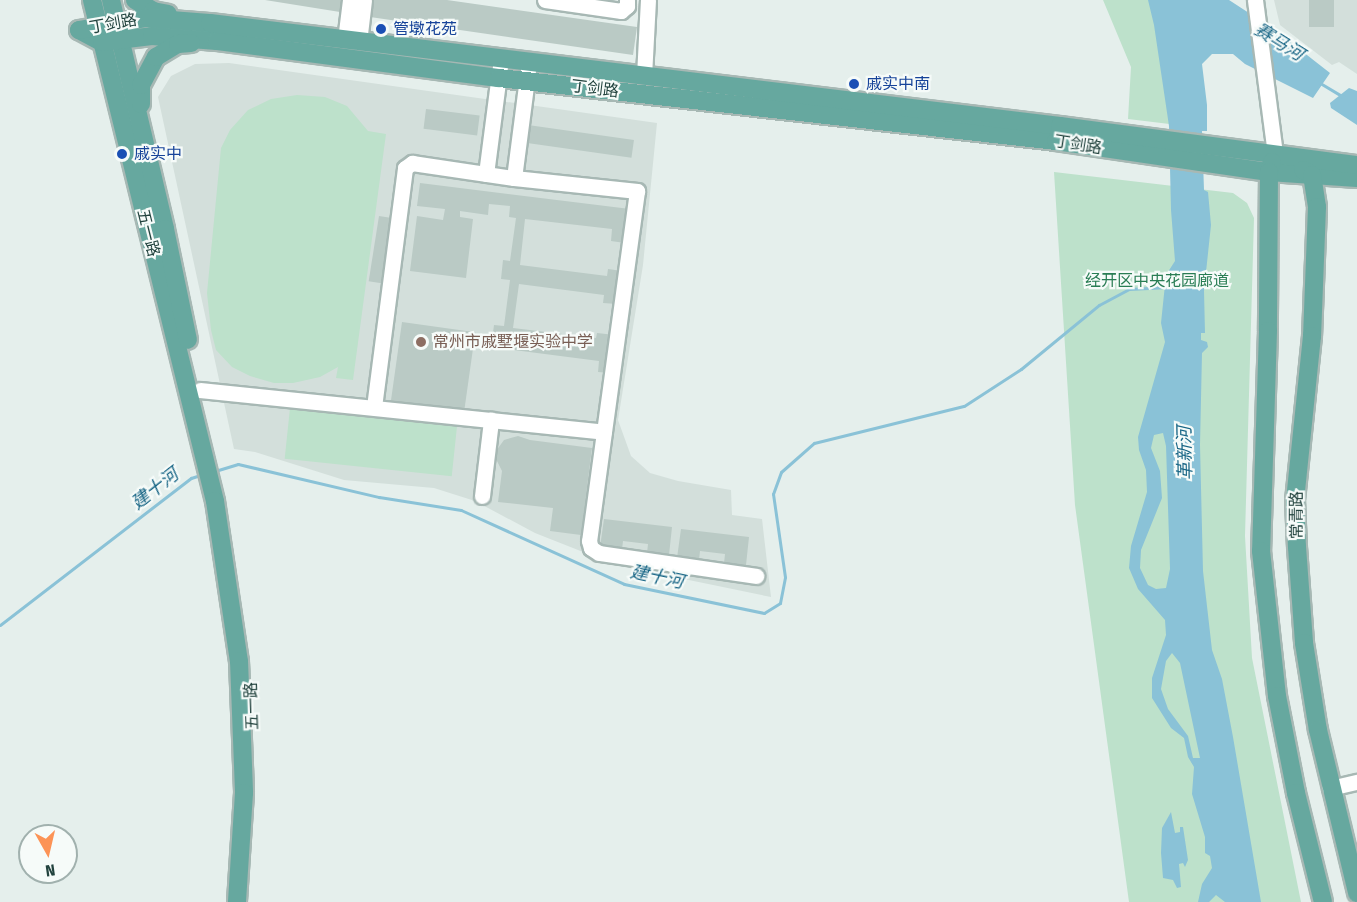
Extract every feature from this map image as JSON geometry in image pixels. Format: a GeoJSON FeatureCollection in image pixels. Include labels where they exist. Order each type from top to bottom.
{"type":"FeatureCollection","features":[{"type":"Feature","properties":{"kind":"main road","name":"五一路"},"geometry":{"type":"LineString","coordinates":[[92,0],[109,32],[141,127],[200,390],[239,661],[244,793],[237,902]]}},
{"type":"Feature","properties":{"kind":"main road","name":"五一路"},"geometry":{"type":"LineString","coordinates":[[111,0],[109,32],[213,471],[250,667],[255,794],[249,902]]}},
{"type":"Feature","properties":{"kind":"main road"},"geometry":{"type":"LineString","coordinates":[[135,0],[153,11],[193,21]]}},
{"type":"Feature","properties":{"kind":"main road","name":"丁剑路"},"geometry":{"type":"LineString","coordinates":[[109,32],[145,18],[193,21],[1060,126],[1163,149]]}},
{"type":"Feature","properties":{"kind":"main road","name":"丁剑路"},"geometry":{"type":"LineString","coordinates":[[109,32],[209,40],[499,78],[1056,141],[1163,149],[1272,163],[1357,165]]}},
{"type":"Feature","properties":{"kind":"main road"},"geometry":{"type":"LineString","coordinates":[[141,127],[141,85],[156,57],[178,44],[209,40]]}},
{"type":"Feature","properties":{"kind":"main road"},"geometry":{"type":"LineString","coordinates":[[1323,902],[1296,793],[1279,707],[1261,551],[1272,163],[1312,175],[1357,178]]}},
{"type":"Feature","properties":{"kind":"main road","name":"常青路"},"geometry":{"type":"LineString","coordinates":[[1312,175],[1317,207],[1312,336],[1295,500],[1305,643],[1330,788],[1357,893]]}},
{"type":"Feature","properties":{"kind":"street"},"geometry":{"type":"LineString","coordinates":[[350,0],[352,41]]}},
{"type":"Feature","properties":{"kind":"street"},"geometry":{"type":"LineString","coordinates":[[352,41],[364,0]]}},
{"type":"Feature","properties":{"kind":"street"},"geometry":{"type":"LineString","coordinates":[[545,0],[621,11],[627,6],[627,0]]}},
{"type":"Feature","properties":{"kind":"street"},"geometry":{"type":"LineString","coordinates":[[632,0],[648,3],[644,76]]}},
{"type":"Feature","properties":{"kind":"street"},"geometry":{"type":"LineString","coordinates":[[1256,5],[1267,80],[1272,163]]}},
{"type":"Feature","properties":{"kind":"street"},"geometry":{"type":"LineString","coordinates":[[486,174],[501,59]]}},
{"type":"Feature","properties":{"kind":"street"},"geometry":{"type":"LineString","coordinates":[[514,178],[529,63]]}},
{"type":"Feature","properties":{"kind":"street"},"geometry":{"type":"LineString","coordinates":[[374,407],[405,168],[411,163],[514,178],[637,191],[589,541],[591,548],[599,553],[756,576]]}},
{"type":"Feature","properties":{"kind":"street"},"geometry":{"type":"LineString","coordinates":[[200,390],[604,432]]}},
{"type":"Feature","properties":{"kind":"street"},"geometry":{"type":"LineString","coordinates":[[482,496],[491,420]]}},
{"type":"Feature","properties":{"kind":"street"},"geometry":{"type":"LineString","coordinates":[[1330,788],[1357,782]]}},
{"type":"Feature","properties":{"kind":"shaded area"},"geometry":{"type":"Polygon","coordinates":[[[1274,0],[1357,0],[1357,74],[1339,62],[1332,65],[1280,25],[1274,0]]]}},
{"type":"Feature","properties":{"kind":"shaded area","name":"常州市戚墅堰实验中学"},"geometry":{"type":"Polygon","coordinates":[[[229,63],[657,123],[643,265],[618,420],[631,456],[650,473],[678,481],[731,490],[732,515],[762,519],[771,597],[616,565],[535,533],[475,501],[434,488],[344,480],[255,452],[234,449],[158,97],[171,76],[195,64],[229,63]]]}},
{"type":"Feature","properties":{"kind":"green space"},"geometry":{"type":"Polygon","coordinates":[[[1103,0],[1174,0],[1186,126],[1128,119],[1131,67],[1103,0]]]}},
{"type":"Feature","properties":{"kind":"green space"},"geometry":{"type":"Polygon","coordinates":[[[297,95],[325,97],[347,106],[368,131],[386,134],[353,380],[336,378],[338,367],[320,377],[293,383],[274,383],[250,376],[232,367],[216,350],[211,330],[207,293],[221,148],[230,130],[248,110],[271,99],[297,95]]]}},
{"type":"Feature","properties":{"kind":"green space","name":"经开区中央花园廊道"},"geometry":{"type":"Polygon","coordinates":[[[1054,172],[1233,193],[1247,203],[1254,218],[1245,536],[1252,658],[1301,902],[1129,902],[1075,505],[1054,172]]]}},
{"type":"Feature","properties":{"kind":"green space"},"geometry":{"type":"Polygon","coordinates":[[[290,408],[457,426],[452,476],[285,459],[290,408]]]}},
{"type":"Feature","properties":{"kind":"water","name":"革新河"},"geometry":{"type":"Polygon","coordinates":[[[1148,0],[1229,0],[1275,30],[1330,73],[1313,98],[1245,64],[1233,54],[1212,54],[1202,64],[1207,105],[1207,131],[1202,131],[1204,190],[1208,192],[1211,225],[1204,291],[1205,333],[1201,333],[1201,340],[1207,342],[1208,347],[1202,353],[1200,445],[1203,571],[1212,650],[1222,679],[1261,902],[1225,902],[1216,895],[1209,902],[1198,902],[1202,884],[1212,868],[1210,856],[1205,853],[1205,837],[1192,794],[1194,767],[1188,757],[1184,738],[1171,728],[1152,698],[1152,678],[1166,635],[1165,620],[1138,589],[1129,568],[1131,546],[1147,492],[1146,470],[1139,450],[1138,437],[1165,342],[1161,323],[1166,275],[1175,261],[1169,126],[1154,25],[1148,0]],[[1163,433],[1154,435],[1151,448],[1160,471],[1162,498],[1141,550],[1140,568],[1148,585],[1156,589],[1166,588],[1170,569],[1166,446],[1163,433]],[[1172,653],[1166,661],[1161,689],[1168,709],[1188,736],[1193,758],[1200,758],[1180,663],[1172,653]]]}},
{"type":"Feature","properties":{"kind":"water"},"geometry":{"type":"Polygon","coordinates":[[[1349,88],[1357,91],[1357,125],[1331,108],[1330,103],[1349,88]]]}},
{"type":"Feature","properties":{"kind":"water"},"geometry":{"type":"Polygon","coordinates":[[[1171,812],[1175,833],[1180,832],[1180,827],[1183,827],[1188,860],[1185,867],[1183,863],[1179,864],[1181,887],[1177,888],[1173,880],[1163,878],[1161,853],[1162,828],[1171,812]]]}},
{"type":"Feature","properties":{"kind":"building"},"geometry":{"type":"Polygon","coordinates":[[[265,0],[342,0],[340,12],[265,0]]]}},
{"type":"Feature","properties":{"kind":"building"},"geometry":{"type":"Polygon","coordinates":[[[373,0],[447,0],[637,27],[633,55],[370,17],[373,0]]]}},
{"type":"Feature","properties":{"kind":"building"},"geometry":{"type":"Polygon","coordinates":[[[1309,0],[1334,0],[1334,27],[1309,27],[1309,0]]]}},
{"type":"Feature","properties":{"kind":"building"},"geometry":{"type":"Polygon","coordinates":[[[426,109],[480,116],[477,135],[424,129],[426,109]]]}},
{"type":"Feature","properties":{"kind":"building"},"geometry":{"type":"Polygon","coordinates":[[[528,125],[634,140],[631,158],[525,143],[528,125]]]}},
{"type":"Feature","properties":{"kind":"building"},"geometry":{"type":"Polygon","coordinates":[[[420,183],[630,209],[625,243],[611,241],[612,229],[525,219],[520,265],[607,276],[608,269],[622,271],[617,304],[603,303],[604,295],[519,284],[513,328],[596,338],[597,333],[615,335],[610,373],[598,372],[599,361],[491,347],[494,325],[504,326],[510,280],[501,279],[503,260],[510,261],[516,218],[509,217],[510,206],[489,204],[488,215],[460,211],[460,217],[473,219],[466,278],[410,271],[417,216],[443,220],[445,209],[417,206],[420,183]]]}},
{"type":"Feature","properties":{"kind":"building"},"geometry":{"type":"Polygon","coordinates":[[[379,216],[392,218],[382,283],[369,281],[379,216]]]}},
{"type":"Feature","properties":{"kind":"building"},"geometry":{"type":"Polygon","coordinates":[[[402,322],[475,332],[464,414],[390,404],[402,322]]]}},
{"type":"Feature","properties":{"kind":"building"},"geometry":{"type":"Polygon","coordinates":[[[518,436],[530,440],[592,448],[581,535],[550,531],[553,508],[498,502],[502,471],[496,459],[496,451],[504,440],[518,436]]]}},
{"type":"Feature","properties":{"kind":"building"},"geometry":{"type":"Polygon","coordinates":[[[604,519],[672,527],[669,555],[647,553],[648,544],[623,541],[622,550],[600,547],[604,519]]]}},
{"type":"Feature","properties":{"kind":"building"},"geometry":{"type":"Polygon","coordinates":[[[681,529],[749,537],[746,565],[724,563],[725,554],[700,551],[699,560],[677,558],[681,529]]]}},
{"type":"Feature","properties":{"kind":"waterway","name":"赛马河"},"geometry":{"type":"LineString","coordinates":[[1320,83],[1343,97]]}},
{"type":"Feature","properties":{"kind":"waterway","name":"建十河"},"geometry":{"type":"LineString","coordinates":[[215,471],[238,464],[379,497],[461,510],[624,584],[764,613],[780,603],[785,577],[773,494],[781,472],[814,443],[964,406],[1021,369],[1099,305],[1129,289],[1168,287]]}},
{"type":"Feature","properties":{"kind":"waterway","name":"建十河"},"geometry":{"type":"LineString","coordinates":[[0,625],[191,478],[203,474]]}},
{"type":"Feature","properties":{"kind":"place","name":"管墩花苑"},"geometry":{"type":"Point","coordinates":[381,29]}},
{"type":"Feature","properties":{"kind":"place","name":"戚实中南"},"geometry":{"type":"Point","coordinates":[854,84]}},
{"type":"Feature","properties":{"kind":"place","name":"戚实中"},"geometry":{"type":"Point","coordinates":[122,154]}},
{"type":"Feature","properties":{"kind":"place","name":"常州市戚墅堰实验中学"},"geometry":{"type":"Point","coordinates":[421,342]}}]}
